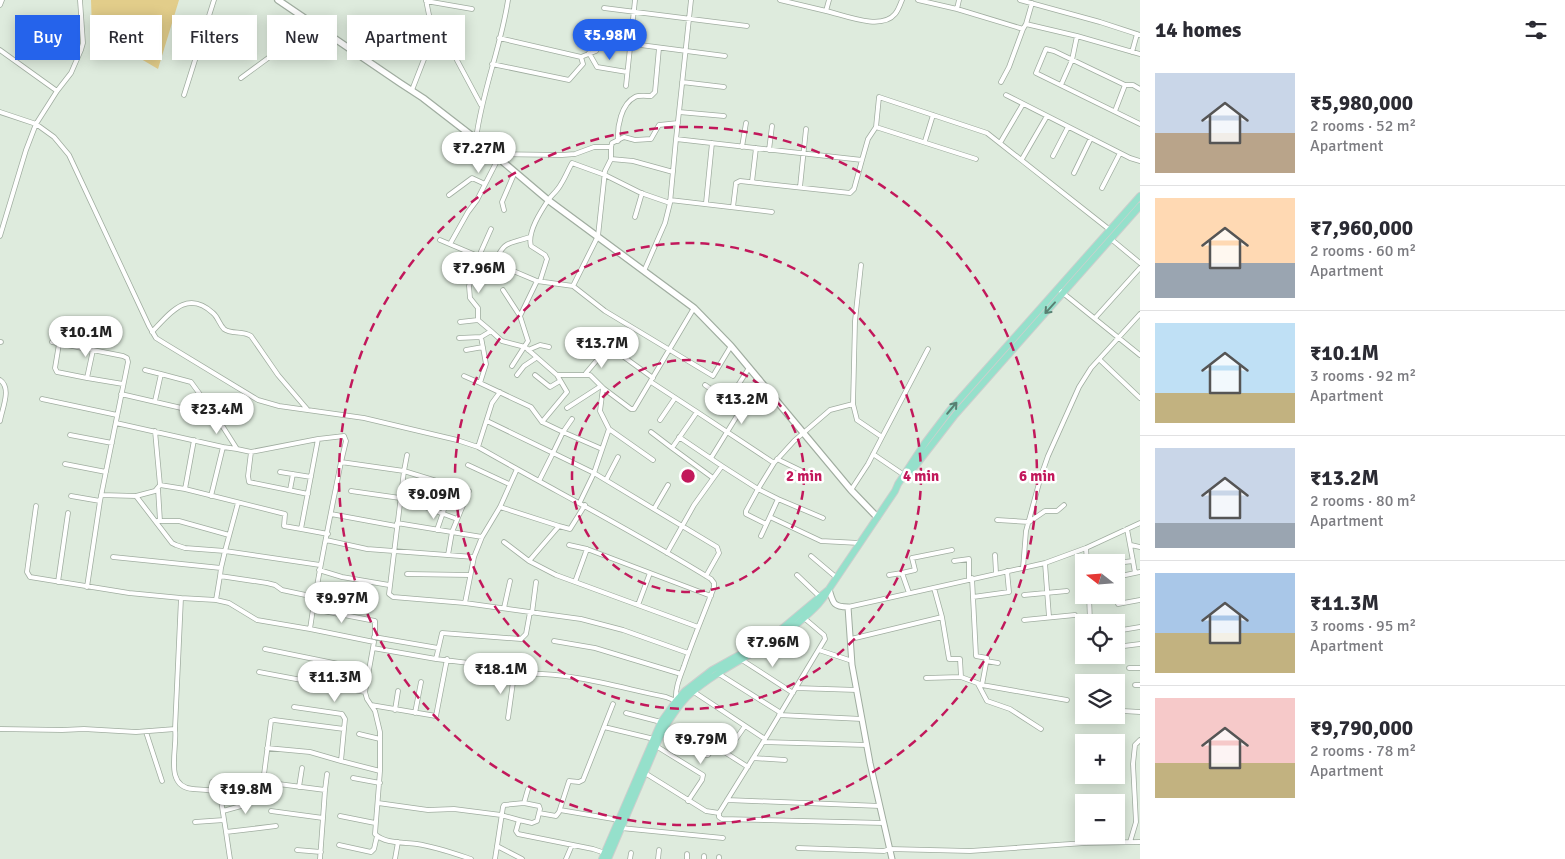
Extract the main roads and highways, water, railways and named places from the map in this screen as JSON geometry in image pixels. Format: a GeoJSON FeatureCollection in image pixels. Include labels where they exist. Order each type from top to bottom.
{"type":"FeatureCollection","features":[{"type":"Feature","properties":{"kind":"main road"},"geometry":{"type":"LineString","coordinates":[[278,0],[412,90],[476,139],[548,200],[694,308],[731,346],[851,490],[877,518]]}},
{"type":"Feature","properties":{"kind":"main road"},"geometry":{"type":"LineString","coordinates":[[895,491],[929,446],[1140,196]]}},
{"type":"Feature","properties":{"kind":"main road"},"geometry":{"type":"LineString","coordinates":[[605,857],[661,722],[678,703],[719,674],[775,641],[804,618],[824,598],[895,491],[904,474],[950,410],[1140,206]]}},
{"type":"Feature","properties":{"kind":"main road"},"geometry":{"type":"LineString","coordinates":[[605,857],[621,828],[663,731],[685,692],[712,670],[773,636],[829,589]]}}]}
